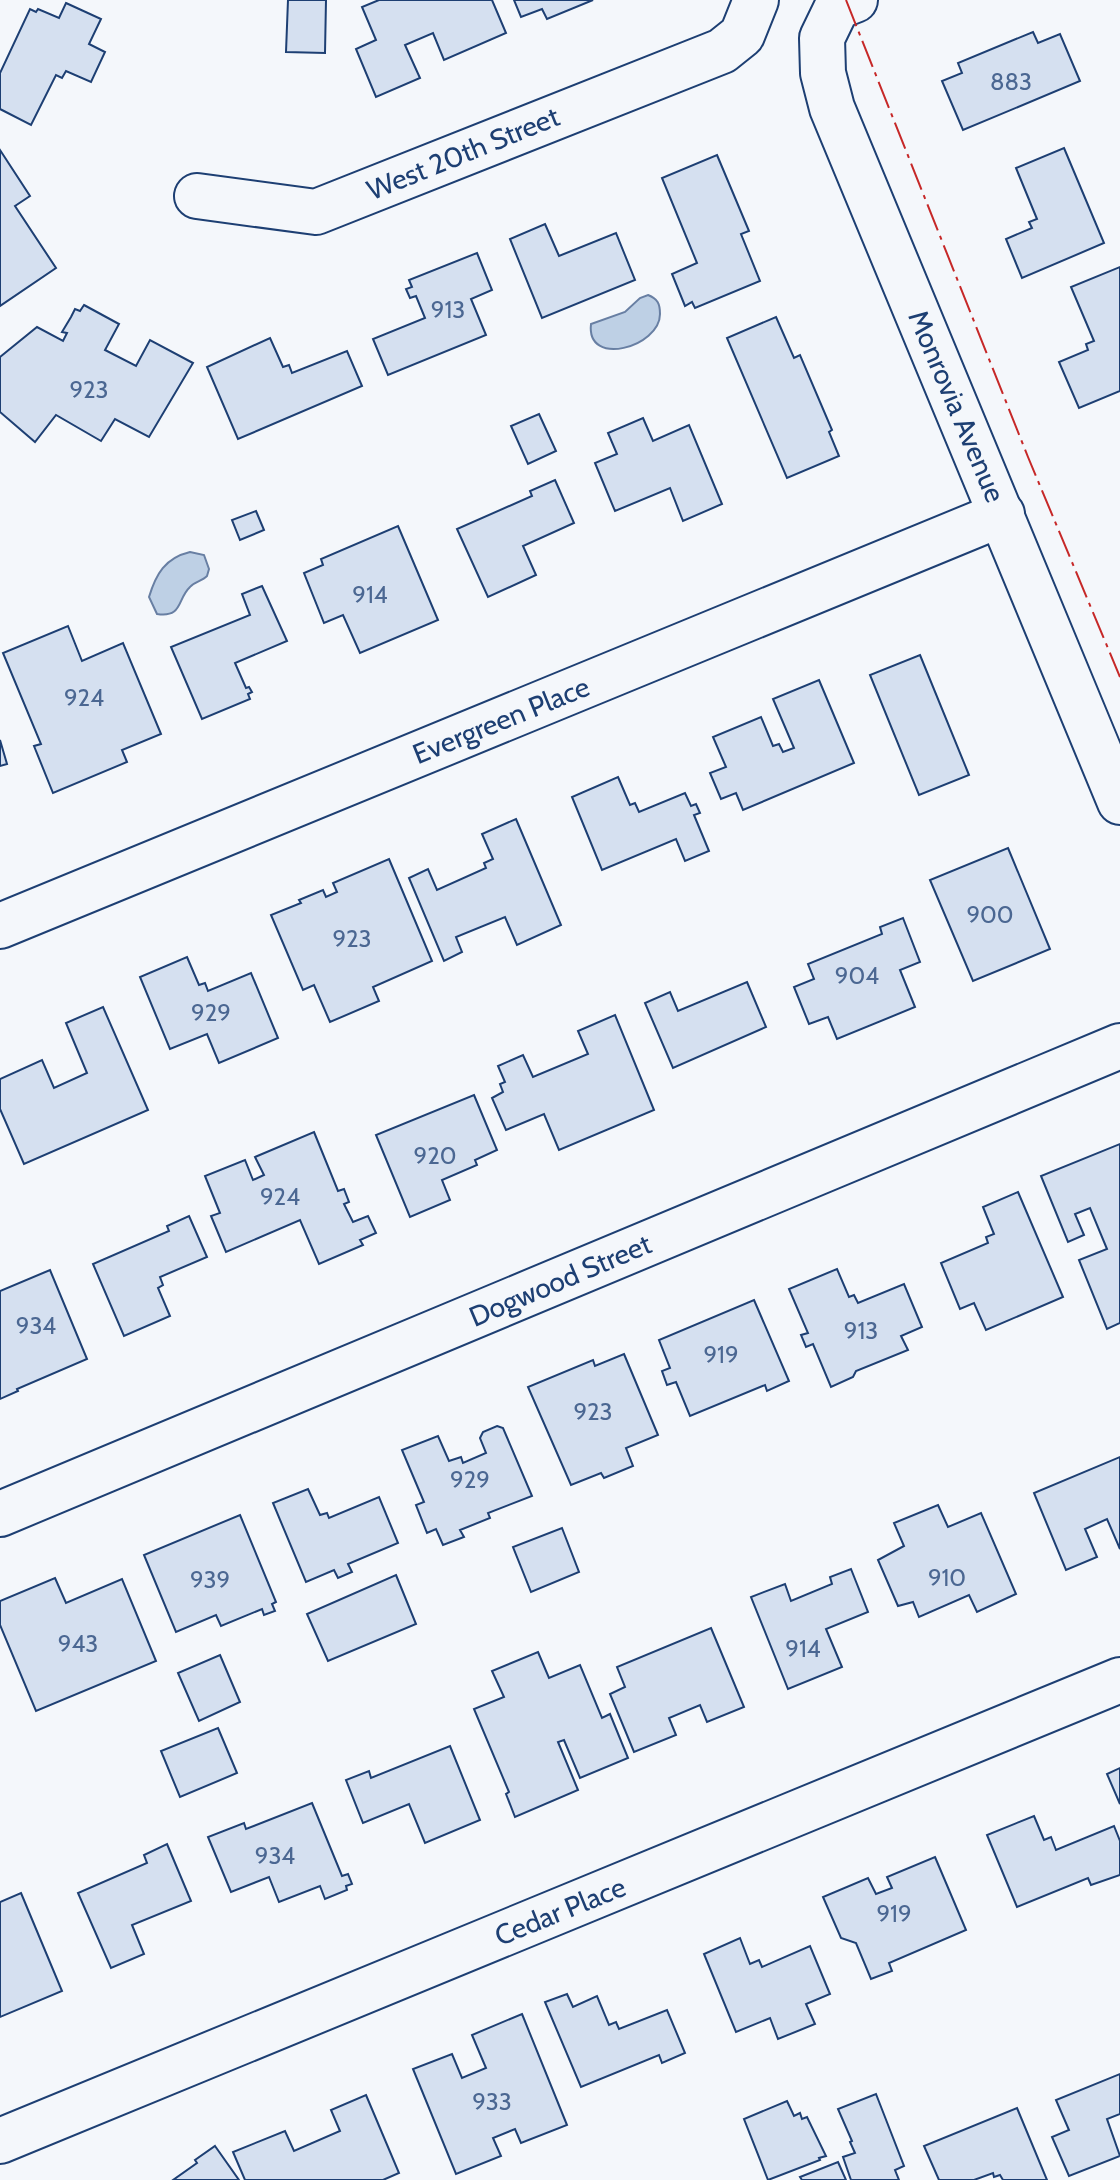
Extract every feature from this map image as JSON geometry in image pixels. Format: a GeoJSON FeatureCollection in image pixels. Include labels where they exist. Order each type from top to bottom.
{"type":"FeatureCollection","features":[{"type":"Feature","properties":{"kind":"street","name":"West 20th Street"},"geometry":{"type":"LineString","coordinates":[[197,196],[316,212],[722,51],[742,35],[756,0]]}},
{"type":"Feature","properties":{"kind":"street","name":"Monrovia Avenue"},"geometry":{"type":"LineString","coordinates":[[846,4],[822,38],[823,73],[832,108],[1120,802]]}},
{"type":"Feature","properties":{"kind":"street","name":"Evergreen Place"},"geometry":{"type":"LineString","coordinates":[[0,926],[1002,514]]}},
{"type":"Feature","properties":{"kind":"street","name":"Dogwood Street"},"geometry":{"type":"LineString","coordinates":[[0,1514],[1120,1046]]}},
{"type":"Feature","properties":{"kind":"street","name":"Cedar Place"},"geometry":{"type":"LineString","coordinates":[[0,2141],[1120,1680]]}},
{"type":"Feature","properties":{"kind":"water"},"geometry":{"type":"Polygon","coordinates":[[[648,295],[660,307],[657,326],[649,336],[624,348],[600,346],[593,338],[591,324],[625,312],[648,295]]]}},
{"type":"Feature","properties":{"kind":"water"},"geometry":{"type":"Polygon","coordinates":[[[190,552],[204,555],[209,569],[207,576],[190,587],[175,610],[157,614],[149,597],[158,574],[174,558],[190,552]]]}},
{"type":"Feature","properties":{"kind":"building"},"geometry":{"type":"Polygon","coordinates":[[[288,0],[326,0],[325,53],[286,52],[288,0]]]}},
{"type":"Feature","properties":{"kind":"building"},"geometry":{"type":"Polygon","coordinates":[[[379,0],[492,0],[506,33],[444,60],[433,33],[405,45],[420,78],[376,97],[356,49],[376,40],[362,7],[379,0]]]}},
{"type":"Feature","properties":{"kind":"building"},"geometry":{"type":"Polygon","coordinates":[[[514,0],[593,0],[547,19],[542,9],[521,17],[514,0]]]}},
{"type":"Feature","properties":{"kind":"building"},"geometry":{"type":"Polygon","coordinates":[[[66,3],[101,19],[89,44],[105,52],[91,82],[66,71],[62,78],[56,75],[31,125],[0,109],[0,73],[30,9],[59,18],[66,3]]]}},
{"type":"Feature","properties":{"kind":"building"},"geometry":{"type":"Polygon","coordinates":[[[1033,32],[1038,43],[1060,34],[1080,81],[963,130],[942,81],[962,73],[958,63],[1033,32]]]}},
{"type":"Feature","properties":{"kind":"building"},"geometry":{"type":"Polygon","coordinates":[[[1064,148],[1104,243],[1022,278],[1006,239],[1032,228],[1029,222],[1037,219],[1016,168],[1064,148]]]}},
{"type":"Feature","properties":{"kind":"building"},"geometry":{"type":"Polygon","coordinates":[[[0,150],[30,196],[15,206],[56,268],[0,306],[0,150]]]}},
{"type":"Feature","properties":{"kind":"building"},"geometry":{"type":"Polygon","coordinates":[[[717,155],[749,231],[741,234],[760,281],[695,308],[692,302],[685,306],[672,274],[697,263],[662,178],[717,155]]]}},
{"type":"Feature","properties":{"kind":"building"},"geometry":{"type":"Polygon","coordinates":[[[545,224],[559,256],[616,233],[635,280],[542,318],[510,239],[545,224]]]}},
{"type":"Feature","properties":{"kind":"building"},"geometry":{"type":"Polygon","coordinates":[[[477,253],[492,290],[471,299],[486,335],[388,375],[373,339],[425,318],[416,296],[410,298],[406,289],[412,287],[409,280],[477,253]]]}},
{"type":"Feature","properties":{"kind":"building"},"geometry":{"type":"Polygon","coordinates":[[[1120,267],[1120,391],[1079,408],[1059,362],[1088,350],[1086,344],[1094,341],[1071,287],[1120,267]]]}},
{"type":"Feature","properties":{"kind":"building"},"geometry":{"type":"Polygon","coordinates":[[[84,305],[119,324],[105,350],[136,366],[150,340],[193,363],[149,437],[115,419],[101,441],[56,415],[35,442],[0,412],[0,357],[37,327],[63,341],[67,333],[62,332],[75,309],[80,311],[84,305]]]}},
{"type":"Feature","properties":{"kind":"building"},"geometry":{"type":"Polygon","coordinates":[[[776,317],[794,358],[800,355],[832,430],[829,432],[839,456],[787,478],[727,338],[776,317]]]}},
{"type":"Feature","properties":{"kind":"building"},"geometry":{"type":"Polygon","coordinates":[[[270,338],[283,367],[289,365],[292,373],[347,351],[362,386],[238,439],[207,367],[270,338]]]}},
{"type":"Feature","properties":{"kind":"building"},"geometry":{"type":"Polygon","coordinates":[[[539,414],[556,451],[528,464],[511,426],[539,414]]]}},
{"type":"Feature","properties":{"kind":"building"},"geometry":{"type":"Polygon","coordinates":[[[643,418],[653,441],[689,425],[722,504],[683,521],[670,488],[615,511],[595,463],[617,454],[608,433],[643,418]]]}},
{"type":"Feature","properties":{"kind":"building"},"geometry":{"type":"Polygon","coordinates":[[[555,480],[574,523],[523,546],[536,575],[488,597],[457,529],[532,496],[530,491],[555,480]]]}},
{"type":"Feature","properties":{"kind":"building"},"geometry":{"type":"Polygon","coordinates":[[[256,511],[264,530],[240,540],[232,520],[256,511]]]}},
{"type":"Feature","properties":{"kind":"building"},"geometry":{"type":"Polygon","coordinates":[[[398,526],[438,620],[360,653],[343,615],[324,623],[304,573],[323,565],[321,559],[398,526]]]}},
{"type":"Feature","properties":{"kind":"building"},"geometry":{"type":"Polygon","coordinates":[[[262,586],[287,641],[235,663],[246,688],[249,687],[252,692],[248,694],[250,699],[202,719],[171,647],[250,615],[242,594],[262,586]]]}},
{"type":"Feature","properties":{"kind":"building"},"geometry":{"type":"Polygon","coordinates":[[[68,626],[82,661],[123,643],[161,734],[122,750],[127,762],[53,793],[34,746],[41,744],[3,653],[68,626]]]}},
{"type":"Feature","properties":{"kind":"building"},"geometry":{"type":"Polygon","coordinates":[[[920,655],[969,775],[919,795],[870,675],[920,655]]]}},
{"type":"Feature","properties":{"kind":"building"},"geometry":{"type":"Polygon","coordinates":[[[819,680],[854,763],[743,810],[736,793],[721,799],[710,773],[726,767],[713,737],[761,717],[773,746],[779,744],[783,752],[794,748],[773,699],[819,680]]]}},
{"type":"Feature","properties":{"kind":"building"},"geometry":{"type":"Polygon","coordinates":[[[0,740],[7,764],[0,766],[0,740]]]}},
{"type":"Feature","properties":{"kind":"building"},"geometry":{"type":"Polygon","coordinates":[[[618,777],[630,805],[635,803],[639,812],[685,793],[691,806],[696,804],[700,813],[694,815],[709,851],[685,861],[676,839],[602,870],[572,797],[618,777]]]}},
{"type":"Feature","properties":{"kind":"building"},"geometry":{"type":"Polygon","coordinates":[[[516,819],[561,925],[517,945],[505,917],[456,937],[462,952],[444,961],[409,878],[428,869],[437,890],[486,868],[484,863],[493,859],[482,834],[516,819]]]}},
{"type":"Feature","properties":{"kind":"building"},"geometry":{"type":"Polygon","coordinates":[[[1008,848],[1050,949],[973,981],[930,880],[1008,848]]]}},
{"type":"Feature","properties":{"kind":"building"},"geometry":{"type":"Polygon","coordinates":[[[389,859],[432,961],[373,987],[379,1001],[330,1022],[314,985],[303,990],[271,915],[323,890],[326,897],[337,892],[333,883],[389,859]]]}},
{"type":"Feature","properties":{"kind":"building"},"geometry":{"type":"Polygon","coordinates":[[[903,918],[920,962],[900,970],[915,1007],[837,1039],[828,1017],[809,1024],[794,987],[814,979],[808,964],[882,934],[880,927],[903,918]]]}},
{"type":"Feature","properties":{"kind":"building"},"geometry":{"type":"Polygon","coordinates":[[[187,957],[199,985],[205,983],[208,991],[251,973],[278,1038],[219,1063],[207,1034],[170,1049],[140,977],[187,957]]]}},
{"type":"Feature","properties":{"kind":"building"},"geometry":{"type":"Polygon","coordinates":[[[747,982],[766,1027],[673,1068],[645,1003],[670,992],[678,1011],[747,982]]]}},
{"type":"Feature","properties":{"kind":"building"},"geometry":{"type":"Polygon","coordinates":[[[103,1007],[148,1110],[24,1164],[0,1109],[0,1079],[42,1060],[54,1088],[87,1073],[66,1023],[103,1007]]]}},
{"type":"Feature","properties":{"kind":"building"},"geometry":{"type":"Polygon","coordinates":[[[615,1015],[654,1110],[559,1150],[544,1114],[506,1130],[492,1098],[503,1092],[500,1084],[505,1082],[498,1066],[523,1055],[533,1077],[588,1054],[578,1031],[615,1015]]]}},
{"type":"Feature","properties":{"kind":"building"},"geometry":{"type":"Polygon","coordinates":[[[474,1095],[497,1150],[475,1160],[477,1165],[442,1180],[450,1200],[410,1217],[376,1135],[474,1095]]]}},
{"type":"Feature","properties":{"kind":"building"},"geometry":{"type":"Polygon","coordinates":[[[314,1132],[338,1191],[344,1189],[349,1202],[344,1204],[353,1222],[368,1216],[376,1233],[360,1240],[363,1245],[319,1264],[300,1220],[226,1252],[211,1216],[220,1213],[205,1176],[245,1160],[253,1180],[264,1175],[255,1157],[314,1132]]]}},
{"type":"Feature","properties":{"kind":"building"},"geometry":{"type":"Polygon","coordinates":[[[1120,1144],[1120,1323],[1107,1329],[1079,1260],[1107,1249],[1090,1208],[1075,1214],[1084,1235],[1068,1242],[1041,1176],[1120,1144]]]}},
{"type":"Feature","properties":{"kind":"building"},"geometry":{"type":"Polygon","coordinates":[[[1018,1192],[1063,1297],[986,1330],[974,1303],[960,1309],[941,1263],[988,1243],[986,1237],[994,1234],[983,1207],[1018,1192]]]}},
{"type":"Feature","properties":{"kind":"building"},"geometry":{"type":"Polygon","coordinates":[[[189,1216],[207,1257],[160,1277],[163,1285],[158,1288],[170,1316],[124,1336],[93,1264],[169,1231],[167,1226],[189,1216]]]}},
{"type":"Feature","properties":{"kind":"building"},"geometry":{"type":"Polygon","coordinates":[[[837,1269],[849,1297],[854,1295],[858,1303],[904,1284],[922,1327],[901,1336],[908,1350],[856,1371],[853,1377],[831,1387],[813,1344],[806,1347],[801,1335],[808,1333],[789,1289],[837,1269]]]}},
{"type":"Feature","properties":{"kind":"building"},"geometry":{"type":"Polygon","coordinates":[[[50,1270],[87,1359],[0,1399],[0,1291],[50,1270]]]}},
{"type":"Feature","properties":{"kind":"building"},"geometry":{"type":"Polygon","coordinates":[[[754,1300],[789,1381],[767,1391],[765,1385],[690,1416],[676,1382],[667,1385],[662,1371],[670,1368],[659,1340],[754,1300]]]}},
{"type":"Feature","properties":{"kind":"building"},"geometry":{"type":"Polygon","coordinates":[[[624,1354],[658,1435],[626,1448],[633,1466],[604,1478],[601,1473],[571,1485],[528,1387],[593,1360],[595,1366],[624,1354]]]}},
{"type":"Feature","properties":{"kind":"building"},"geometry":{"type":"Polygon","coordinates":[[[497,1426],[503,1428],[532,1496],[488,1513],[490,1518],[460,1530],[464,1537],[443,1545],[436,1529],[427,1533],[416,1505],[424,1502],[402,1450],[438,1436],[449,1461],[461,1457],[463,1463],[486,1453],[480,1438],[483,1432],[497,1426]]]}},
{"type":"Feature","properties":{"kind":"building"},"geometry":{"type":"Polygon","coordinates":[[[1120,1457],[1120,1549],[1107,1519],[1085,1529],[1097,1557],[1066,1570],[1034,1493],[1120,1457]]]}},
{"type":"Feature","properties":{"kind":"building"},"geometry":{"type":"Polygon","coordinates":[[[308,1489],[320,1515],[327,1513],[329,1518],[379,1497],[398,1543],[348,1564],[352,1572],[338,1578],[334,1570],[306,1582],[273,1503],[308,1489]]]}},
{"type":"Feature","properties":{"kind":"building"},"geometry":{"type":"Polygon","coordinates":[[[938,1505],[948,1527],[981,1513],[1016,1594],[977,1612],[969,1595],[919,1617],[913,1602],[898,1606],[878,1560],[904,1546],[894,1523],[938,1505]]]}},
{"type":"Feature","properties":{"kind":"building"},"geometry":{"type":"Polygon","coordinates":[[[240,1515],[276,1602],[272,1604],[275,1611],[264,1615],[262,1609],[221,1626],[216,1615],[176,1632],[144,1555],[240,1515]]]}},
{"type":"Feature","properties":{"kind":"building"},"geometry":{"type":"Polygon","coordinates":[[[562,1528],[579,1572],[531,1592],[513,1547],[562,1528]]]}},
{"type":"Feature","properties":{"kind":"building"},"geometry":{"type":"Polygon","coordinates":[[[851,1569],[868,1612],[826,1629],[842,1667],[788,1689],[751,1597],[785,1584],[791,1601],[832,1584],[830,1577],[851,1569]]]}},
{"type":"Feature","properties":{"kind":"building"},"geometry":{"type":"Polygon","coordinates":[[[396,1575],[416,1624],[328,1661],[307,1614],[396,1575]]]}},
{"type":"Feature","properties":{"kind":"building"},"geometry":{"type":"Polygon","coordinates":[[[55,1578],[66,1603],[122,1579],[156,1661],[36,1711],[0,1625],[0,1601],[55,1578]]]}},
{"type":"Feature","properties":{"kind":"building"},"geometry":{"type":"Polygon","coordinates":[[[711,1628],[744,1707],[707,1722],[700,1705],[669,1718],[676,1735],[634,1752],[610,1694],[625,1687],[617,1667],[711,1628]]]}},
{"type":"Feature","properties":{"kind":"building"},"geometry":{"type":"Polygon","coordinates":[[[538,1652],[549,1678],[580,1665],[602,1718],[610,1714],[628,1758],[580,1778],[564,1740],[558,1742],[578,1790],[515,1817],[506,1794],[509,1792],[474,1709],[504,1697],[492,1671],[538,1652]]]}},
{"type":"Feature","properties":{"kind":"building"},"geometry":{"type":"Polygon","coordinates":[[[220,1655],[240,1702],[199,1721],[178,1673],[220,1655]]]}},
{"type":"Feature","properties":{"kind":"building"},"geometry":{"type":"Polygon","coordinates":[[[218,1728],[237,1773],[180,1797],[161,1751],[218,1728]]]}},
{"type":"Feature","properties":{"kind":"building"},"geometry":{"type":"Polygon","coordinates":[[[450,1746],[480,1820],[425,1843],[409,1804],[363,1823],[346,1780],[369,1771],[371,1778],[450,1746]]]}},
{"type":"Feature","properties":{"kind":"building"},"geometry":{"type":"Polygon","coordinates":[[[1120,1768],[1120,1804],[1107,1774],[1120,1768]]]}},
{"type":"Feature","properties":{"kind":"building"},"geometry":{"type":"Polygon","coordinates":[[[312,1803],[342,1876],[348,1874],[352,1884],[346,1886],[347,1890],[325,1899],[320,1886],[279,1902],[269,1877],[231,1892],[208,1837],[244,1823],[246,1829],[312,1803]]]}},
{"type":"Feature","properties":{"kind":"building"},"geometry":{"type":"Polygon","coordinates":[[[1034,1816],[1044,1840],[1051,1837],[1056,1850],[1114,1826],[1120,1841],[1120,1875],[1091,1885],[1088,1878],[1017,1907],[987,1835],[1034,1816]]]}},
{"type":"Feature","properties":{"kind":"building"},"geometry":{"type":"Polygon","coordinates":[[[167,1844],[191,1901],[132,1925],[144,1954],[111,1968],[78,1893],[147,1863],[144,1855],[167,1844]]]}},
{"type":"Feature","properties":{"kind":"building"},"geometry":{"type":"Polygon","coordinates":[[[935,1857],[966,1930],[889,1963],[892,1971],[871,1979],[856,1943],[841,1938],[823,1897],[868,1878],[876,1894],[892,1888],[887,1877],[935,1857]]]}},
{"type":"Feature","properties":{"kind":"building"},"geometry":{"type":"Polygon","coordinates":[[[21,1893],[62,1991],[0,2017],[0,1902],[21,1893]]]}},
{"type":"Feature","properties":{"kind":"building"},"geometry":{"type":"Polygon","coordinates":[[[740,1938],[750,1964],[759,1960],[762,1967],[810,1946],[830,1994],[806,2004],[815,2024],[778,2039],[770,2018],[736,2032],[704,1954],[740,1938]]]}},
{"type":"Feature","properties":{"kind":"building"},"geometry":{"type":"Polygon","coordinates":[[[567,1994],[573,2007],[597,1996],[609,2025],[616,2022],[619,2029],[667,2010],[685,2053],[662,2063],[659,2055],[581,2087],[545,2002],[567,1994]]]}},
{"type":"Feature","properties":{"kind":"building"},"geometry":{"type":"Polygon","coordinates":[[[522,2014],[567,2125],[521,2143],[515,2129],[493,2138],[501,2156],[456,2174],[413,2069],[452,2054],[462,2078],[486,2068],[472,2035],[522,2014]]]}},
{"type":"Feature","properties":{"kind":"building"},"geometry":{"type":"Polygon","coordinates":[[[1120,2074],[1120,2114],[1107,2119],[1120,2156],[1069,2176],[1052,2137],[1069,2130],[1056,2100],[1120,2074]]]}},
{"type":"Feature","properties":{"kind":"building"},"geometry":{"type":"Polygon","coordinates":[[[876,2094],[904,2166],[895,2170],[899,2180],[851,2180],[843,2157],[855,2153],[838,2109],[876,2094]]]}},
{"type":"Feature","properties":{"kind":"building"},"geometry":{"type":"Polygon","coordinates":[[[366,2095],[399,2173],[383,2180],[245,2180],[233,2152],[285,2131],[294,2151],[340,2131],[331,2110],[366,2095]]]}},
{"type":"Feature","properties":{"kind":"building"},"geometry":{"type":"Polygon","coordinates":[[[787,2101],[794,2116],[800,2113],[802,2119],[807,2117],[826,2156],[768,2180],[744,2119],[787,2101]]]}},
{"type":"Feature","properties":{"kind":"building"},"geometry":{"type":"Polygon","coordinates":[[[1017,2108],[1047,2180],[1003,2180],[1000,2175],[994,2177],[993,2173],[974,2180],[939,2180],[924,2146],[1017,2108]]]}},
{"type":"Feature","properties":{"kind":"building"},"geometry":{"type":"Polygon","coordinates":[[[215,2146],[239,2180],[173,2180],[197,2163],[195,2160],[215,2146]]]}},
{"type":"Feature","properties":{"kind":"building"},"geometry":{"type":"Polygon","coordinates":[[[838,2162],[846,2180],[802,2180],[800,2177],[838,2162]]]}},
{"type":"Feature","properties":{"kind":"power"},"geometry":{"type":"LineString","coordinates":[[846,0],[1028,457],[1120,677]]}}]}
